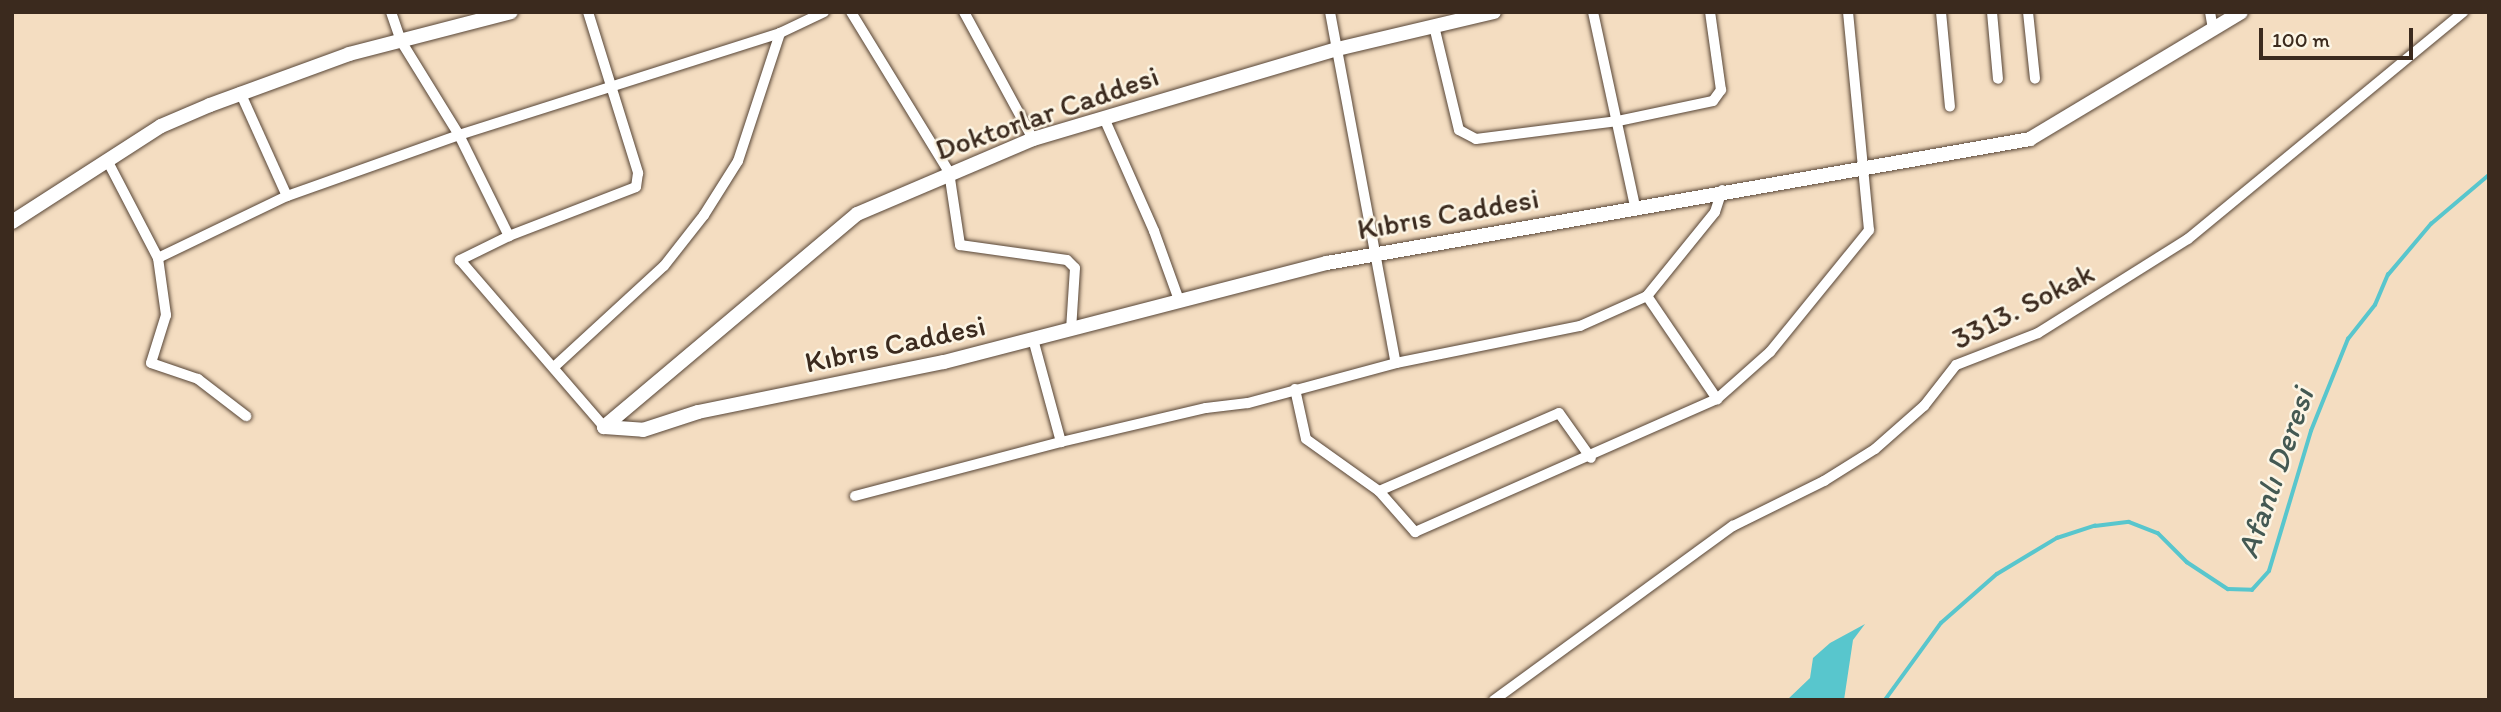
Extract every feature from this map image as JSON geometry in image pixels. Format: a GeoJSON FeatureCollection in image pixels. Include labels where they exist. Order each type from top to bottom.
{"type":"FeatureCollection","features":[{"type":"Feature","properties":{"kind":"street"},"geometry":{"type":"LineString","coordinates":[[391,12],[401,41],[459,135],[509,236]]}},
{"type":"Feature","properties":{"kind":"street"},"geometry":{"type":"LineString","coordinates":[[12,222],[162,126],[240,92],[401,41],[511,12]]}},
{"type":"Feature","properties":{"kind":"street"},"geometry":{"type":"LineString","coordinates":[[588,12],[638,173],[636,187],[509,236],[460,260],[604,427]]}},
{"type":"Feature","properties":{"kind":"street"},"geometry":{"type":"LineString","coordinates":[[158,258],[287,196],[459,135],[780,33],[824,12]]}},
{"type":"Feature","properties":{"kind":"street"},"geometry":{"type":"LineString","coordinates":[[850,12],[949,172],[960,245],[1067,260],[1075,268],[1071,330]]}},
{"type":"Feature","properties":{"kind":"street"},"geometry":{"type":"LineString","coordinates":[[964,12],[1033,139]]}},
{"type":"Feature","properties":{"kind":"street"},"geometry":{"type":"LineString","coordinates":[[1330,12],[1396,363]]}},
{"type":"Feature","properties":{"kind":"street","name":"Doktorlar Caddesi"},"geometry":{"type":"LineString","coordinates":[[604,427],[857,214],[949,172],[1033,139],[1337,49],[1494,12]]}},
{"type":"Feature","properties":{"kind":"street"},"geometry":{"type":"LineString","coordinates":[[1593,12],[1635,206]]}},
{"type":"Feature","properties":{"kind":"street"},"geometry":{"type":"LineString","coordinates":[[1434,26],[1459,130],[1476,139],[1618,121],[1713,102],[1721,90],[1710,12]]}},
{"type":"Feature","properties":{"kind":"street"},"geometry":{"type":"LineString","coordinates":[[1295,390],[1306,439],[1378,491],[1419,532],[1717,399],[1770,352],[1864,238],[1870,220],[1860,169],[1848,12]]}},
{"type":"Feature","properties":{"kind":"street"},"geometry":{"type":"LineString","coordinates":[[1941,12],[1950,107]]}},
{"type":"Feature","properties":{"kind":"street"},"geometry":{"type":"LineString","coordinates":[[1992,12],[1998,79]]}},
{"type":"Feature","properties":{"kind":"street"},"geometry":{"type":"LineString","coordinates":[[2028,12],[2035,79]]}},
{"type":"Feature","properties":{"kind":"street"},"geometry":{"type":"LineString","coordinates":[[2210,12],[2213,29]]}},
{"type":"Feature","properties":{"kind":"street","name":"Kıbrıs Caddesi"},"geometry":{"type":"LineString","coordinates":[[604,427],[643,430],[698,412],[1033,339],[1179,300],[1377,253],[1722,190],[2030,139],[2241,12]]}},
{"type":"Feature","properties":{"kind":"street","name":"3313. Sokak"},"geometry":{"type":"LineString","coordinates":[[1494,700],[1733,526],[1824,481],[1875,449],[1924,406],[1956,365],[2038,333],[2188,239],[2463,12]]}},
{"type":"Feature","properties":{"kind":"street"},"geometry":{"type":"LineString","coordinates":[[554,367],[664,266],[704,215],[738,161],[780,33]]}},
{"type":"Feature","properties":{"kind":"street"},"geometry":{"type":"LineString","coordinates":[[240,92],[287,196]]}},
{"type":"Feature","properties":{"kind":"street"},"geometry":{"type":"LineString","coordinates":[[1104,118],[1154,230],[1179,300]]}},
{"type":"Feature","properties":{"kind":"street"},"geometry":{"type":"LineString","coordinates":[[107,160],[158,258],[166,315],[151,363],[198,379],[246,416]]}},
{"type":"Feature","properties":{"kind":"street"},"geometry":{"type":"LineString","coordinates":[[855,496],[1061,442],[1295,390],[1396,363],[1580,326],[1647,296],[1715,212],[1722,190]]}},
{"type":"Feature","properties":{"kind":"street"},"geometry":{"type":"LineString","coordinates":[[1647,296],[1717,399]]}},
{"type":"Feature","properties":{"kind":"street"},"geometry":{"type":"LineString","coordinates":[[1033,339],[1061,442]]}},
{"type":"Feature","properties":{"kind":"street"},"geometry":{"type":"LineString","coordinates":[[1378,491],[1559,413],[1591,457]]}},
{"type":"Feature","properties":{"kind":"water"},"geometry":{"type":"Polygon","coordinates":[[[1865,624],[1853,640],[1844,700],[1787,700],[1810,678],[1813,658],[1830,643],[1865,624]]]}},
{"type":"Feature","properties":{"kind":"waterway","name":"Afanlı Deresi"},"geometry":{"type":"LineString","coordinates":[[1885,700],[1941,623],[1997,574],[2057,538],[2095,526],[2129,522],[2158,533],[2187,562],[2228,589],[2252,590],[2269,571],[2311,431],[2348,339],[2375,305],[2388,275],[2431,224],[2489,175]]}}]}
